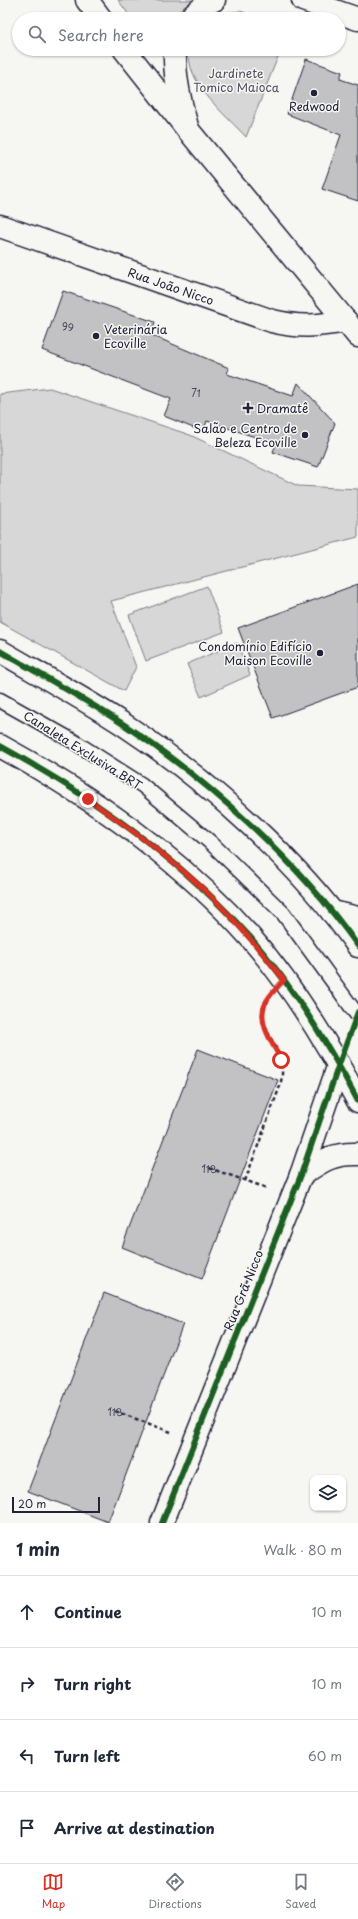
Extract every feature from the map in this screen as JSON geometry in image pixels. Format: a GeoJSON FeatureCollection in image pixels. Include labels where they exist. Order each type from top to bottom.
{"type":"FeatureCollection","features":[{"type":"Feature","properties":{"kind":"street"},"geometry":{"type":"LineString","coordinates":[[87,0],[96,12]]}},
{"type":"Feature","properties":{"kind":"street"},"geometry":{"type":"LineString","coordinates":[[197,12],[214,0]]}},
{"type":"Feature","properties":{"kind":"street"},"geometry":{"type":"LineString","coordinates":[[303,0],[338,12]]}},
{"type":"Feature","properties":{"kind":"street"},"geometry":{"type":"LineString","coordinates":[[346,15],[358,19]]}},
{"type":"Feature","properties":{"kind":"street"},"geometry":{"type":"LineString","coordinates":[[130,56],[188,130],[352,329]]}},
{"type":"Feature","properties":{"kind":"street"},"geometry":{"type":"LineString","coordinates":[[175,56],[175,71],[179,98],[188,130]]}},
{"type":"Feature","properties":{"kind":"street","name":"Rua João Nicco"},"geometry":{"type":"LineString","coordinates":[[0,226],[272,321],[292,326],[352,329]]}},
{"type":"Feature","properties":{"kind":"street"},"geometry":{"type":"LineString","coordinates":[[0,652],[76,694],[177,762],[232,808],[289,863],[332,912],[358,946]]}},
{"type":"Feature","properties":{"kind":"street"},"geometry":{"type":"LineString","coordinates":[[0,746],[48,773],[88,799],[178,867],[214,899],[250,937],[284,980],[312,1020],[358,1101]]}},
{"type":"Feature","properties":{"kind":"street"},"geometry":{"type":"LineString","coordinates":[[332,912],[358,918]]}},
{"type":"Feature","properties":{"kind":"street","name":"Rua Grã Nicco"},"geometry":{"type":"LineString","coordinates":[[162,1523],[301,1175],[338,1064]]}},
{"type":"Feature","properties":{"kind":"street"},"geometry":{"type":"LineString","coordinates":[[301,1175],[323,1160],[341,1153],[358,1154]]}},
{"type":"Feature","properties":{"kind":"lane","name":"Canaleta Exclusiva BRT"},"geometry":{"type":"LineString","coordinates":[[0,700],[73,741],[142,786],[210,842],[283,913],[358,1016]]}},
{"type":"Feature","properties":{"kind":"path"},"geometry":{"type":"LineString","coordinates":[[245,1181],[280,1086],[282,1074],[281,1060],[266,1031],[263,1018],[265,1004],[284,980]]}},
{"type":"Feature","properties":{"kind":"path"},"geometry":{"type":"LineString","coordinates":[[209,1168],[265,1187]]}},
{"type":"Feature","properties":{"kind":"path"},"geometry":{"type":"LineString","coordinates":[[115,1411],[195,1441]]}},
{"type":"Feature","properties":{"kind":"green space"},"geometry":{"type":"Polygon","coordinates":[[[118,0],[195,0],[181,12],[127,12],[118,0]]]}},
{"type":"Feature","properties":{"kind":"green space","name":"Jardinete Tomico Maioca"},"geometry":{"type":"Polygon","coordinates":[[[190,56],[278,56],[246,137],[208,97],[199,85],[193,73],[190,56]]]}},
{"type":"Feature","properties":{"kind":"green space"},"geometry":{"type":"Polygon","coordinates":[[[50,388],[190,435],[298,486],[358,489],[358,537],[111,601],[136,667],[124,691],[0,622],[0,394],[50,388]]]}},
{"type":"Feature","properties":{"kind":"green space"},"geometry":{"type":"Polygon","coordinates":[[[207,586],[224,632],[146,661],[129,615],[207,586]]]}},
{"type":"Feature","properties":{"kind":"green space"},"geometry":{"type":"Polygon","coordinates":[[[237,643],[250,675],[201,697],[187,664],[237,643]]]}},
{"type":"Feature","properties":{"kind":"building"},"geometry":{"type":"Polygon","coordinates":[[[306,59],[342,72],[340,79],[358,85],[358,201],[322,189],[341,135],[287,114],[306,59]]]}},
{"type":"Feature","properties":{"kind":"building"},"geometry":{"type":"Polygon","coordinates":[[[63,291],[155,322],[151,335],[229,368],[227,374],[293,396],[298,383],[335,423],[318,467],[273,452],[276,444],[207,421],[203,432],[164,416],[171,399],[42,350],[63,291]]]}},
{"type":"Feature","properties":{"kind":"building","name":"Condomínio Edifício Maison Ecoville"},"geometry":{"type":"Polygon","coordinates":[[[358,584],[358,687],[273,718],[238,628],[358,584]]]}},
{"type":"Feature","properties":{"kind":"building"},"geometry":{"type":"Polygon","coordinates":[[[198,1049],[278,1080],[202,1279],[122,1247],[198,1049]]]}},
{"type":"Feature","properties":{"kind":"building"},"geometry":{"type":"Polygon","coordinates":[[[104,1293],[183,1324],[108,1522],[28,1491],[104,1293]]]}},
{"type":"Feature","properties":{"kind":"cycle path"},"geometry":{"type":"LineString","coordinates":[[0,651],[123,724],[188,771],[250,824],[280,853],[308,883],[358,946]]}},
{"type":"Feature","properties":{"kind":"cycle path"},"geometry":{"type":"LineString","coordinates":[[0,746],[68,786],[133,831],[164,855],[223,908],[266,956],[295,995],[322,1036],[358,1101]]}},
{"type":"Feature","properties":{"kind":"cycle path"},"geometry":{"type":"LineString","coordinates":[[162,1523],[301,1175],[358,1012]]}},
{"type":"Feature","properties":{"kind":"place","name":"Redwood"},"geometry":{"type":"Point","coordinates":[314,93]}},
{"type":"Feature","properties":{"kind":"place","name":"Veterinária Ecoville"},"geometry":{"type":"Point","coordinates":[96,336]}},
{"type":"Feature","properties":{"kind":"place","name":"Dramatê"},"geometry":{"type":"Point","coordinates":[248,408]}},
{"type":"Feature","properties":{"kind":"place","name":"Salão e Centro de Beleza Ecoville"},"geometry":{"type":"Point","coordinates":[305,435]}},
{"type":"Feature","properties":{"kind":"place","name":"Condomínio Edifício Maison Ecoville"},"geometry":{"type":"Point","coordinates":[320,653]}},
{"type":"Feature","properties":{"kind":"route"},"geometry":{"type":"LineString","coordinates":[[88,799],[178,867],[214,899],[250,937],[284,980],[265,1004],[263,1018],[266,1031],[281,1060]]}}]}
